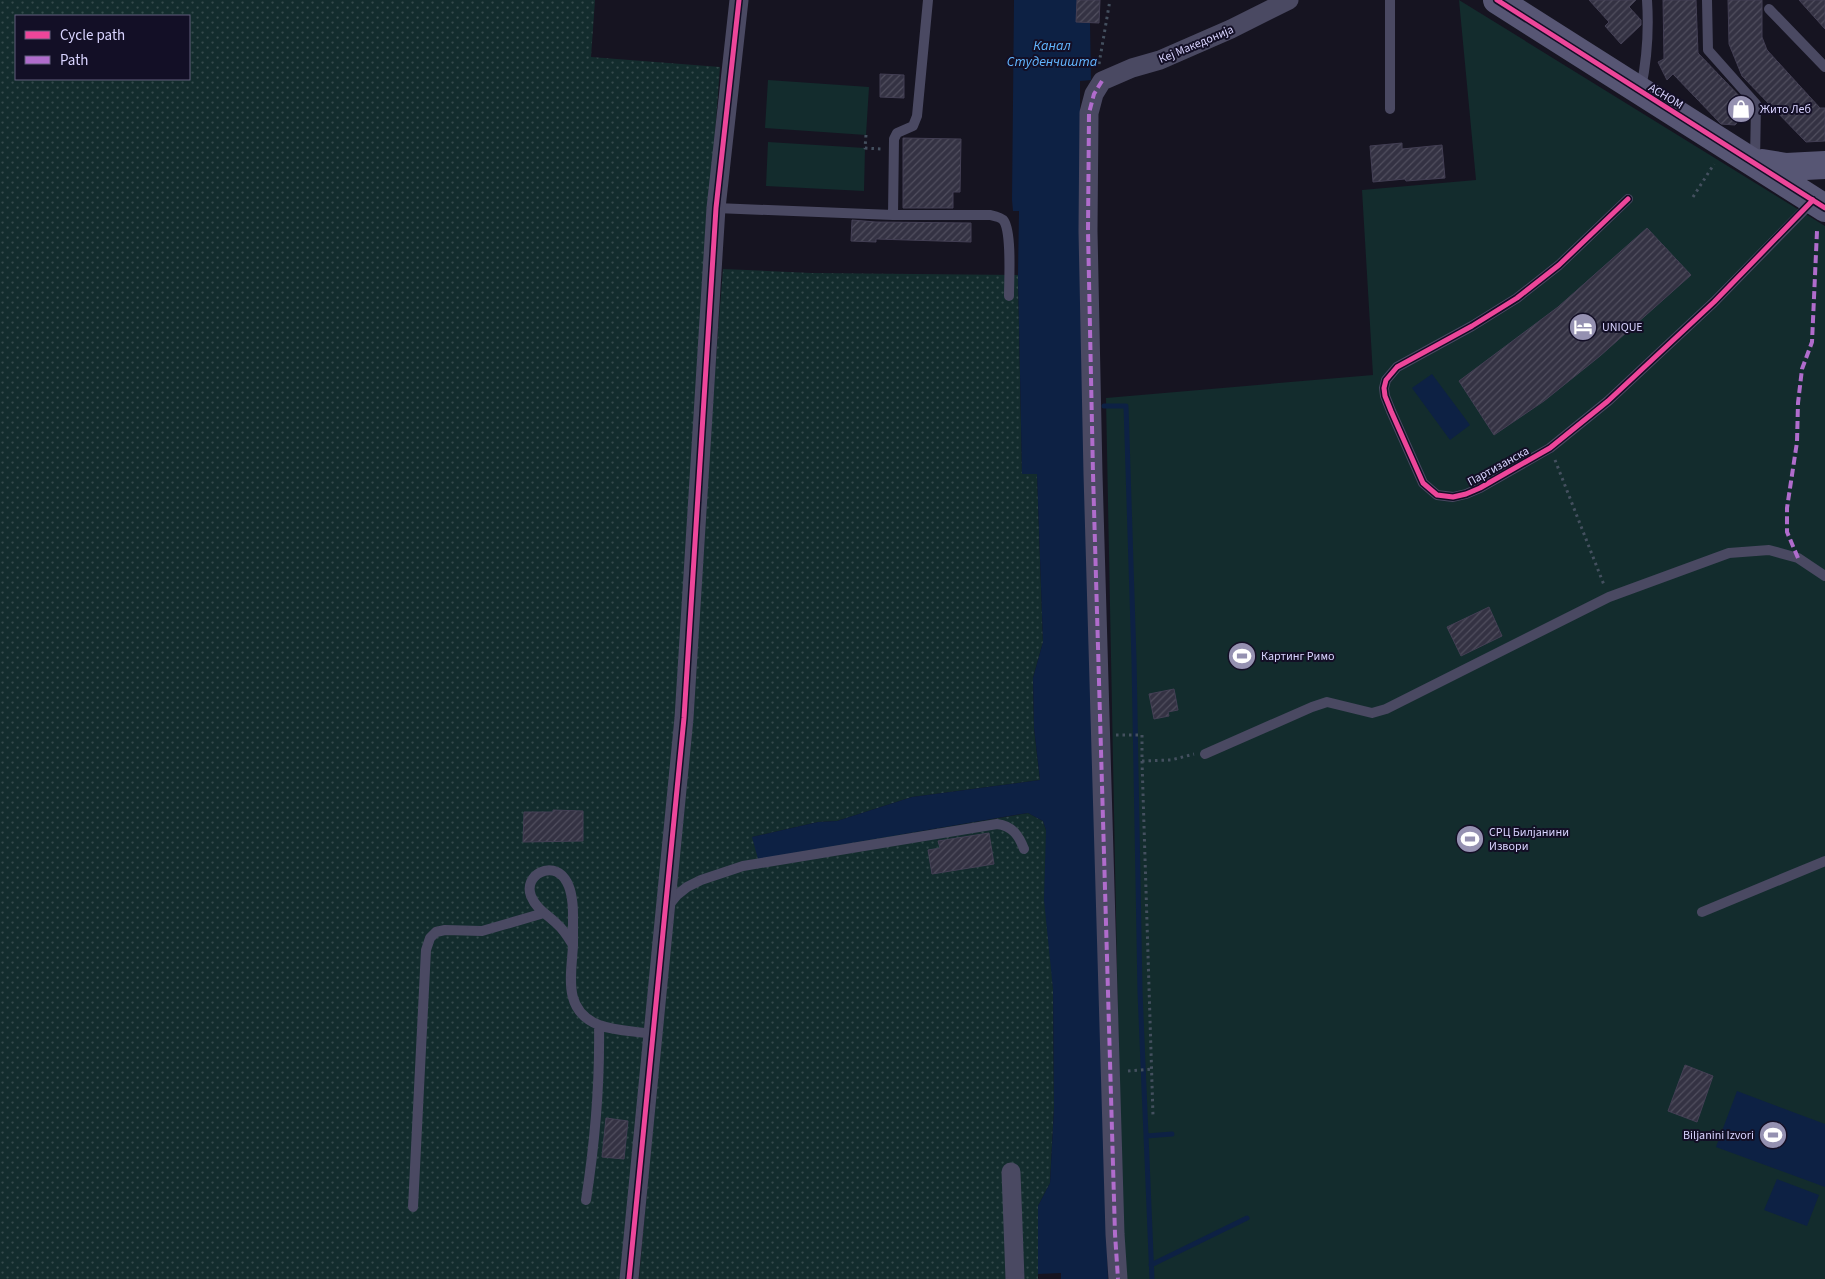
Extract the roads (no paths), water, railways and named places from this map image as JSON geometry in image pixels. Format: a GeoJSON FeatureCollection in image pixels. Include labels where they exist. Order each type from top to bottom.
{"type":"FeatureCollection","features":[{"type":"Feature","properties":{"kind":"street"},"geometry":{"type":"LineString","coordinates":[[629,1279],[684,718],[716,208],[739,0]]}},
{"type":"Feature","properties":{"kind":"street","name":"Кеј Македонија"},"geometry":{"type":"LineString","coordinates":[[1118,1279],[1115,1234],[1093,454],[1088,221],[1089,113],[1098,88],[1132,68],[1160,60],[1231,29],[1289,0]]}},
{"type":"Feature","properties":{"kind":"street","name":"АСНОМ"},"geometry":{"type":"LineString","coordinates":[[1496,0],[1726,145],[1821,199]]}},
{"type":"Feature","properties":{"kind":"street"},"geometry":{"type":"LineString","coordinates":[[1755,162],[1786,167],[1825,165]]}},
{"type":"Feature","properties":{"kind":"street"},"geometry":{"type":"LineString","coordinates":[[1011,1172],[1015,1279]]}},
{"type":"Feature","properties":{"kind":"lane"},"geometry":{"type":"LineString","coordinates":[[893,215],[894,139],[897,133],[913,126],[918,116],[928,0]]}},
{"type":"Feature","properties":{"kind":"lane"},"geometry":{"type":"LineString","coordinates":[[1390,0],[1390,109]]}},
{"type":"Feature","properties":{"kind":"lane"},"geometry":{"type":"LineString","coordinates":[[1640,92],[1646,65],[1649,23],[1647,0]]}},
{"type":"Feature","properties":{"kind":"lane"},"geometry":{"type":"LineString","coordinates":[[1707,0],[1708,50],[1756,104],[1755,162]]}},
{"type":"Feature","properties":{"kind":"lane"},"geometry":{"type":"LineString","coordinates":[[1769,9],[1825,67]]}},
{"type":"Feature","properties":{"kind":"lane","name":"Партизанска"},"geometry":{"type":"LineString","coordinates":[[1628,199],[1559,265],[1517,298],[1472,326],[1397,367],[1386,380],[1385,396],[1390,411],[1422,483],[1437,495],[1452,497],[1466,494],[1550,448],[1608,402],[1821,199]]}},
{"type":"Feature","properties":{"kind":"lane"},"geometry":{"type":"LineString","coordinates":[[716,208],[893,215],[990,215],[1000,218],[1006,227],[1008,238],[1009,296]]}},
{"type":"Feature","properties":{"kind":"lane"},"geometry":{"type":"LineString","coordinates":[[1205,754],[1327,702],[1372,713],[1386,708],[1609,597],[1729,553],[1769,550],[1798,558],[1825,576]]}},
{"type":"Feature","properties":{"kind":"lane"},"geometry":{"type":"LineString","coordinates":[[664,910],[687,887],[723,871],[743,866],[997,824],[1016,832],[1024,849]]}},
{"type":"Feature","properties":{"kind":"lane"},"geometry":{"type":"LineString","coordinates":[[1702,912],[1825,861]]}},
{"type":"Feature","properties":{"kind":"lane"},"geometry":{"type":"LineString","coordinates":[[573,945],[565,932],[534,903],[530,894],[530,883],[535,875],[542,871],[550,870],[564,876],[569,885],[573,911],[573,945],[570,977],[571,993],[578,1009],[598,1025],[652,1034]]}},
{"type":"Feature","properties":{"kind":"lane"},"geometry":{"type":"LineString","coordinates":[[413,1207],[426,950],[430,938],[436,932],[445,930],[482,931],[544,913]]}},
{"type":"Feature","properties":{"kind":"lane"},"geometry":{"type":"LineString","coordinates":[[586,1200],[597,1112],[598,1025]]}},
{"type":"Feature","properties":{"kind":"water","name":"Канал Студенчишта"},"geometry":{"type":"Polygon","coordinates":[[[1014,0],[1077,0],[1076,22],[1090,23],[1091,80],[1080,81],[1080,228],[1108,1279],[1061,1279],[1061,1273],[1038,1274],[1038,1206],[1050,1183],[1054,1108],[1053,989],[1044,900],[1046,830],[1043,821],[1028,813],[758,859],[752,837],[818,822],[837,821],[912,797],[1040,780],[1034,728],[1033,678],[1043,642],[1037,474],[1022,474],[1018,275],[1019,211],[1013,211],[1012,200],[1014,0]]]}},
{"type":"Feature","properties":{"kind":"water"},"geometry":{"type":"Polygon","coordinates":[[[1432,374],[1470,425],[1450,440],[1412,388],[1432,374]]]}},
{"type":"Feature","properties":{"kind":"water","name":"Biljanini Izvori"},"geometry":{"type":"Polygon","coordinates":[[[1737,1091],[1825,1124],[1825,1187],[1716,1147],[1737,1091]]]}},
{"type":"Feature","properties":{"kind":"water"},"geometry":{"type":"Polygon","coordinates":[[[1777,1179],[1819,1195],[1807,1226],[1764,1210],[1777,1179]]]}},
{"type":"Feature","properties":{"kind":"waterway"},"geometry":{"type":"LineString","coordinates":[[1104,406],[1126,406],[1134,659],[1140,992],[1152,1279]]}},
{"type":"Feature","properties":{"kind":"waterway"},"geometry":{"type":"LineString","coordinates":[[1146,1136],[1172,1134]]}},
{"type":"Feature","properties":{"kind":"waterway"},"geometry":{"type":"LineString","coordinates":[[1151,1265],[1247,1218]]}},
{"type":"Feature","properties":{"kind":"place","name":"Жито Леб"},"geometry":{"type":"Point","coordinates":[1741,109]}},
{"type":"Feature","properties":{"kind":"place","name":"UNIQUE"},"geometry":{"type":"Point","coordinates":[1583,327]}},
{"type":"Feature","properties":{"kind":"place","name":"Картинг Римо"},"geometry":{"type":"Point","coordinates":[1242,656]}},
{"type":"Feature","properties":{"kind":"place","name":"СРЦ Билјанини Извори"},"geometry":{"type":"Point","coordinates":[1470,839]}},
{"type":"Feature","properties":{"kind":"place","name":"Biljanini Izvori"},"geometry":{"type":"Point","coordinates":[1773,1135]}}]}
